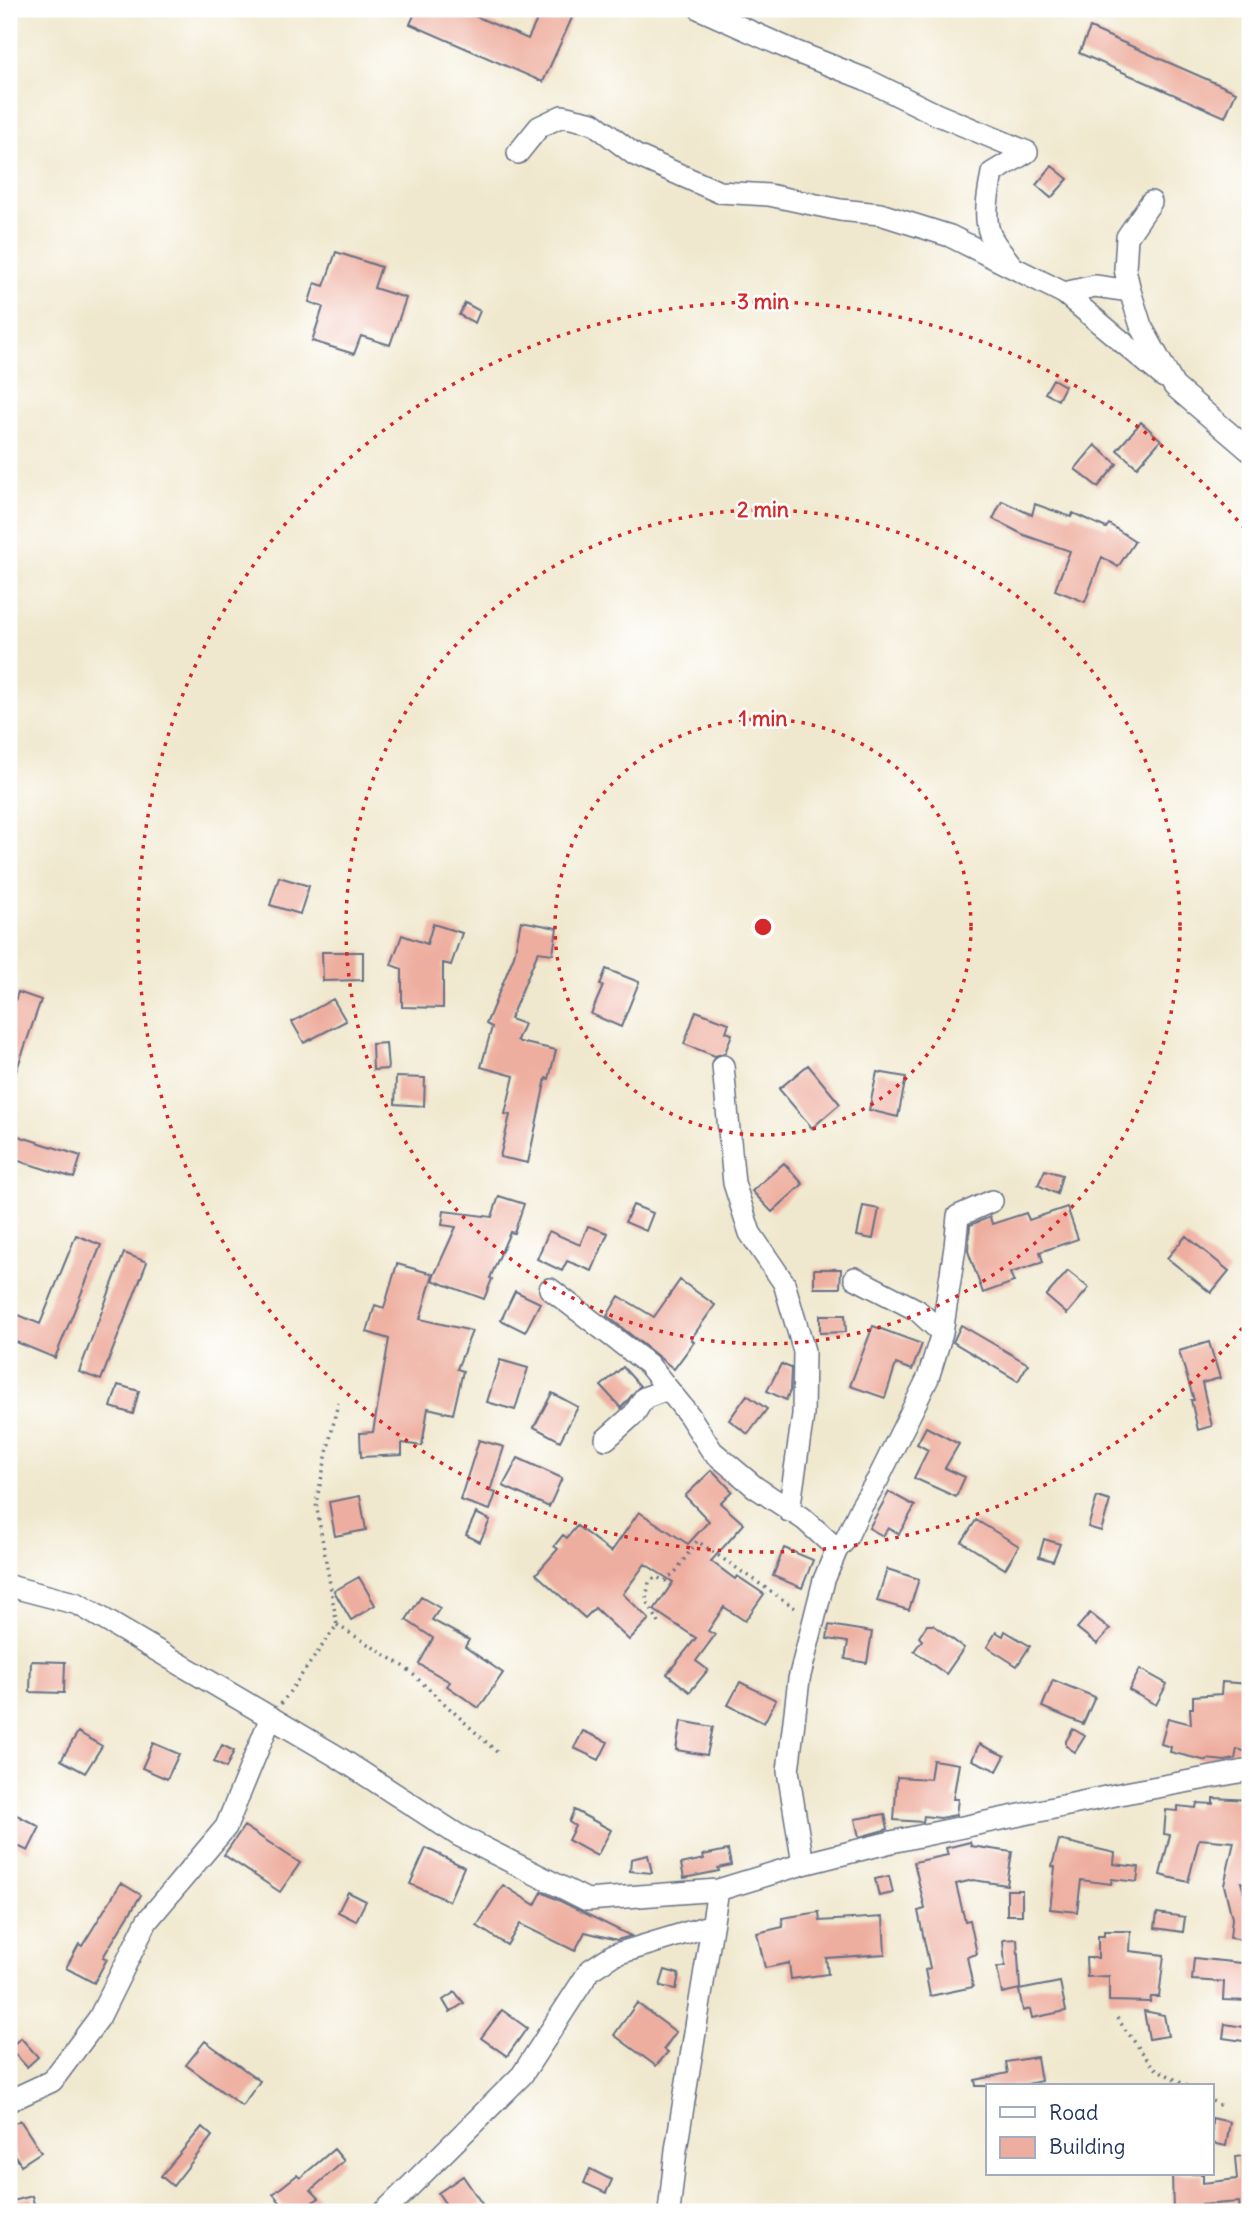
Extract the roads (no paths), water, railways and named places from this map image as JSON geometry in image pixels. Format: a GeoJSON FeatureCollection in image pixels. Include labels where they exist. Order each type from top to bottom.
{"type":"FeatureCollection","features":[{"type":"Feature","properties":{"kind":"street"},"geometry":{"type":"LineString","coordinates":[[700,9],[1027,152],[992,173],[989,188],[990,234],[1013,267]]}},
{"type":"Feature","properties":{"kind":"street"},"geometry":{"type":"LineString","coordinates":[[518,152],[539,127],[562,116],[593,123],[635,155],[719,192],[769,195],[839,210],[880,214],[950,236],[1064,293],[1250,451]]}},
{"type":"Feature","properties":{"kind":"street"},"geometry":{"type":"LineString","coordinates":[[1151,202],[1127,237],[1125,269],[1140,326],[1174,386]]}},
{"type":"Feature","properties":{"kind":"street"},"geometry":{"type":"LineString","coordinates":[[1064,293],[1095,286],[1130,291]]}},
{"type":"Feature","properties":{"kind":"street"},"geometry":{"type":"LineString","coordinates":[[723,1066],[734,1183],[750,1233],[784,1283],[804,1351],[803,1415],[789,1511]]}},
{"type":"Feature","properties":{"kind":"street"},"geometry":{"type":"LineString","coordinates":[[803,1864],[788,1771],[799,1679],[824,1580],[837,1549],[846,1539],[878,1479],[928,1378],[942,1333],[956,1247],[958,1216],[992,1201]]}},
{"type":"Feature","properties":{"kind":"street"},"geometry":{"type":"LineString","coordinates":[[855,1278],[917,1310],[942,1333]]}},
{"type":"Feature","properties":{"kind":"street"},"geometry":{"type":"LineString","coordinates":[[550,1289],[648,1364],[689,1415],[712,1451],[755,1488],[813,1526],[837,1549]]}},
{"type":"Feature","properties":{"kind":"street"},"geometry":{"type":"LineString","coordinates":[[606,1439],[634,1414],[644,1398],[668,1389]]}},
{"type":"Feature","properties":{"kind":"street"},"geometry":{"type":"LineString","coordinates":[[9,1586],[78,1604],[338,1757],[458,1835],[587,1900],[718,1890],[803,1864],[891,1842],[1250,1770]]}},
{"type":"Feature","properties":{"kind":"street"},"geometry":{"type":"LineString","coordinates":[[9,2101],[52,2081],[99,2018],[147,1921],[226,1827],[271,1717]]}},
{"type":"Feature","properties":{"kind":"street"},"geometry":{"type":"LineString","coordinates":[[669,2212],[676,2150],[718,1890]]}},
{"type":"Feature","properties":{"kind":"street"},"geometry":{"type":"LineString","coordinates":[[384,2212],[522,2075],[590,1970],[613,1955],[712,1925]]}}]}
